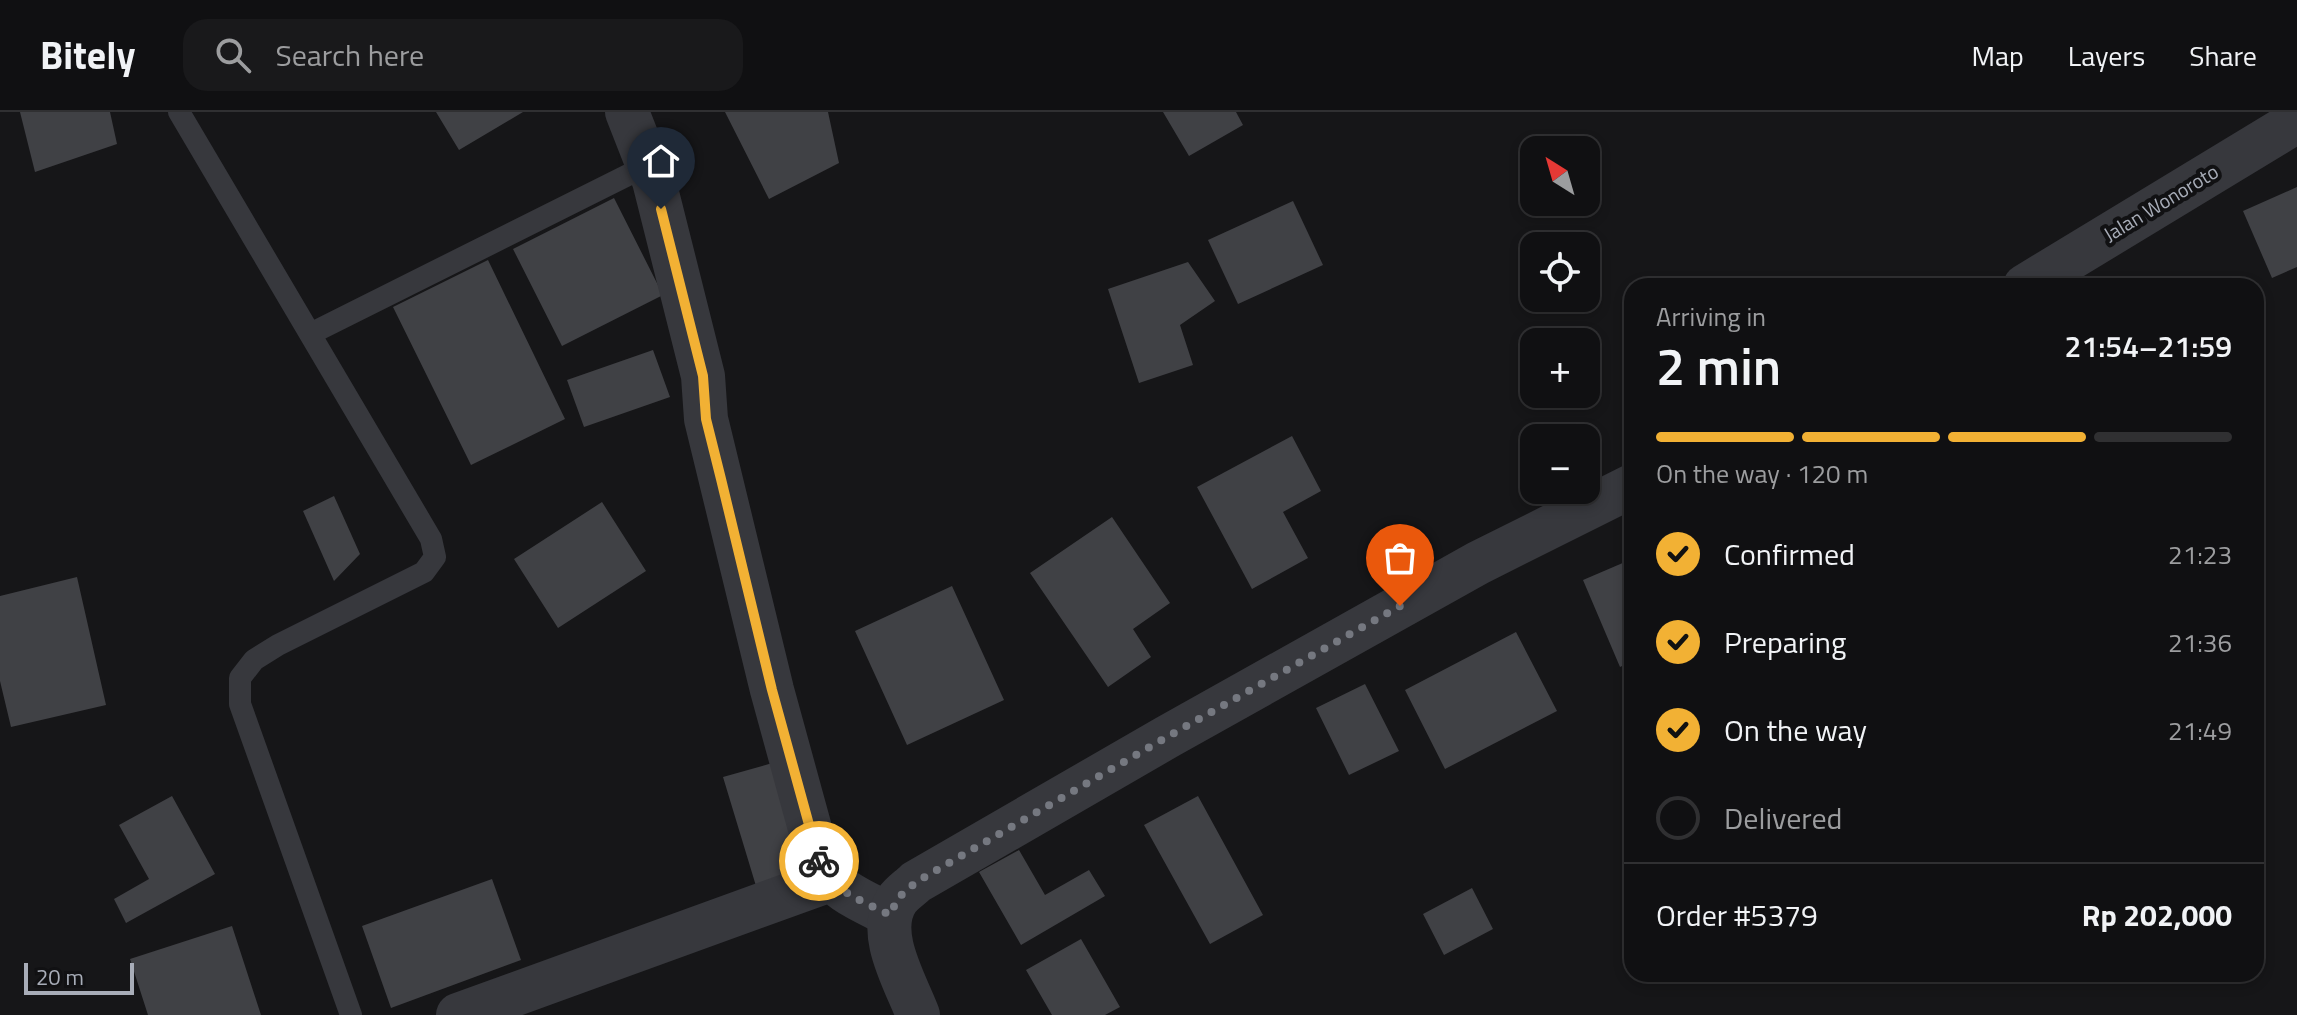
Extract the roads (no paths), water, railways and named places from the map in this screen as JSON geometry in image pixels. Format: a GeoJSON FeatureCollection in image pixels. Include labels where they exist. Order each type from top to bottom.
{"type":"FeatureCollection","features":[{"type":"Feature","properties":{"kind":"street"},"geometry":{"type":"LineString","coordinates":[[627,112],[648,165],[703,376],[706,419],[772,690],[820,865],[830,880],[848,894],[890,915]]}},
{"type":"Feature","properties":{"kind":"street","name":"Jalan Wonoroto"},"geometry":{"type":"LineString","coordinates":[[2038,278],[2297,121]]}},
{"type":"Feature","properties":{"kind":"street"},"geometry":{"type":"LineString","coordinates":[[918,1015],[889,933],[890,915],[898,898],[916,882],[1140,752],[1478,563],[1624,490]]}},
{"type":"Feature","properties":{"kind":"street"},"geometry":{"type":"LineString","coordinates":[[458,1015],[830,880]]}},
{"type":"Feature","properties":{"kind":"lane"},"geometry":{"type":"LineString","coordinates":[[179,112],[431,539],[435,557],[424,572],[278,645],[254,660],[240,678],[240,704],[351,1015]]}},
{"type":"Feature","properties":{"kind":"lane"},"geometry":{"type":"LineString","coordinates":[[310,334],[648,165]]}}]}
